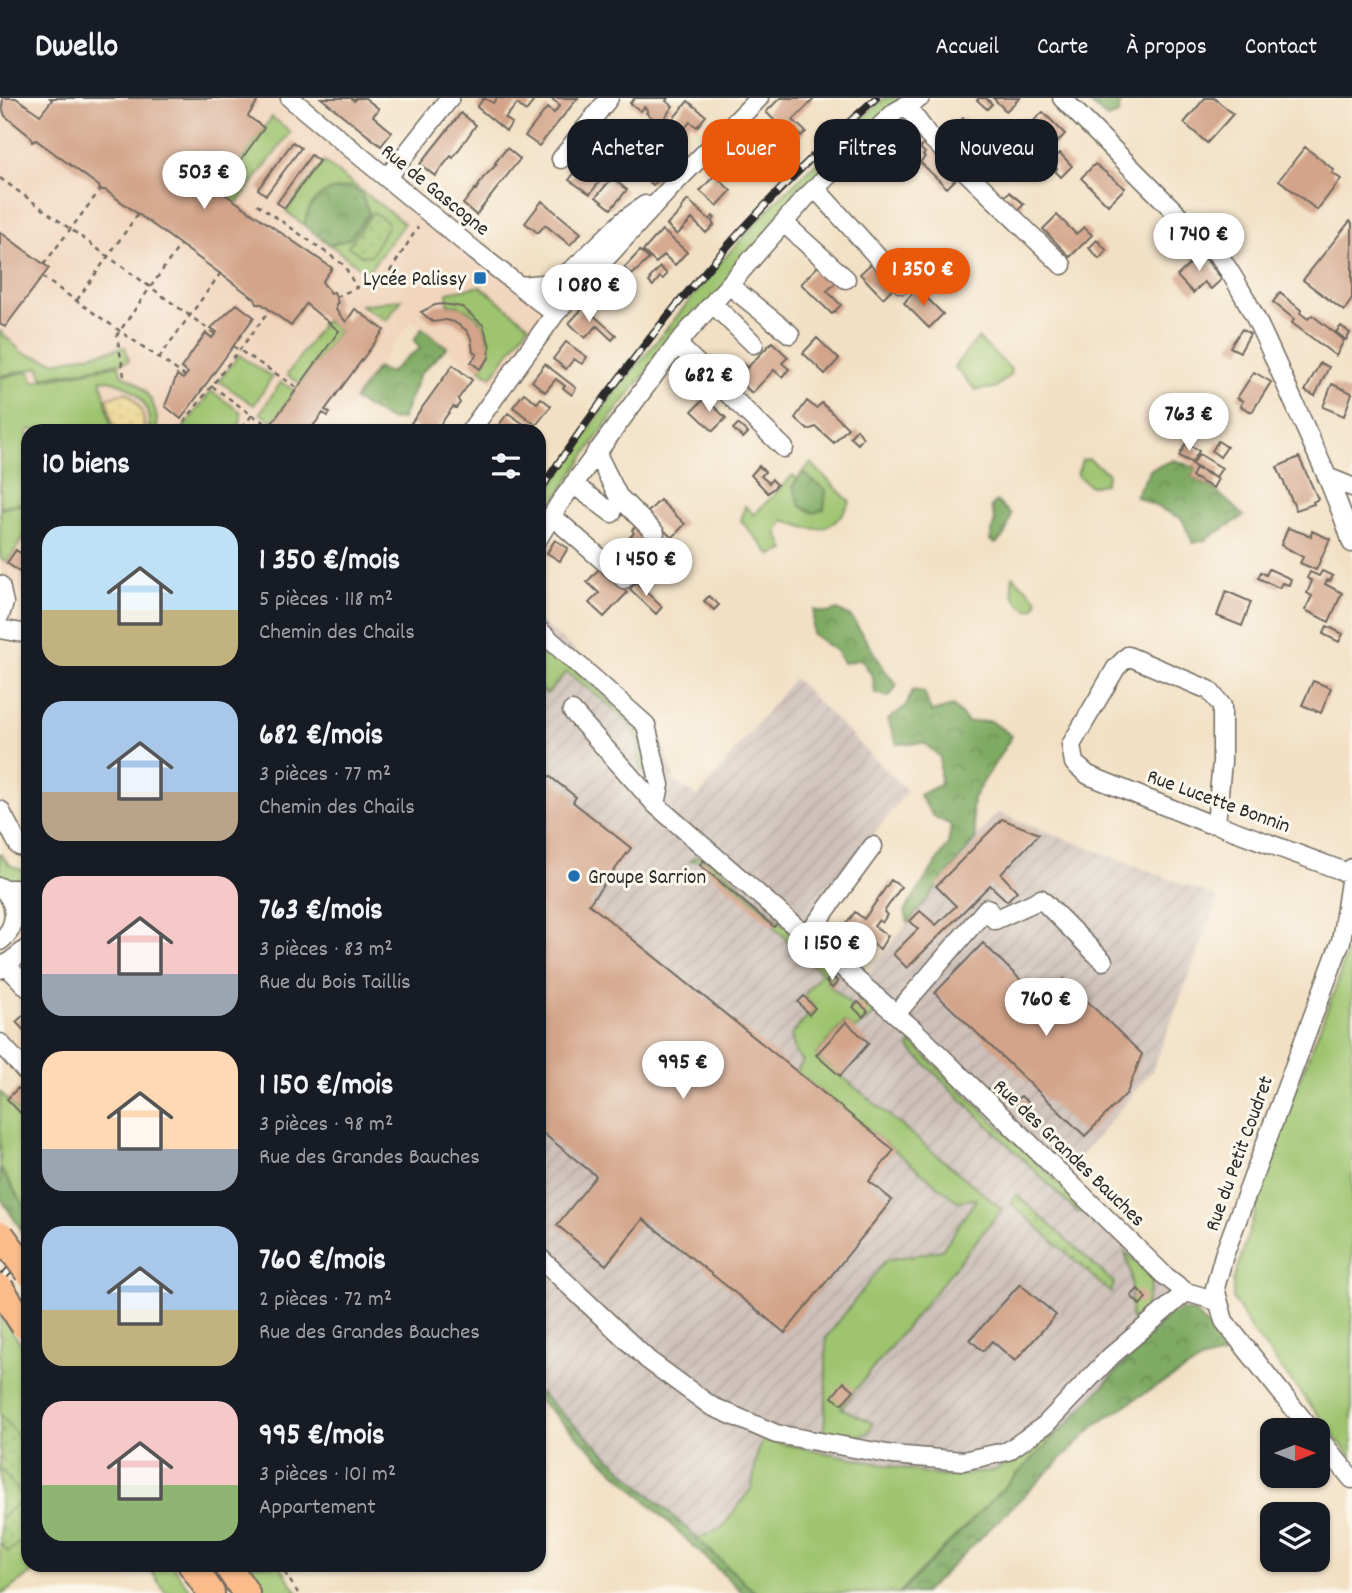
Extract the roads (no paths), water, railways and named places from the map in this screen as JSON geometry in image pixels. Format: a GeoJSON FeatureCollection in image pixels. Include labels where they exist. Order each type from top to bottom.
{"type":"FeatureCollection","features":[{"type":"Feature","properties":{"kind":"highway"},"geometry":{"type":"LineString","coordinates":[[1,1234],[21,1262]]}},
{"type":"Feature","properties":{"kind":"highway"},"geometry":{"type":"LineString","coordinates":[[0,1288],[21,1320]]}},
{"type":"Feature","properties":{"kind":"highway"},"geometry":{"type":"LineString","coordinates":[[197,1572],[211,1593]]}},
{"type":"Feature","properties":{"kind":"highway"},"geometry":{"type":"LineString","coordinates":[[232,1572],[246,1593]]}},
{"type":"Feature","properties":{"kind":"street","name":"Rue de Gascogne"},"geometry":{"type":"LineString","coordinates":[[290,98],[555,314]]}},
{"type":"Feature","properties":{"kind":"street"},"geometry":{"type":"LineString","coordinates":[[387,178],[450,98]]}},
{"type":"Feature","properties":{"kind":"street"},"geometry":{"type":"LineString","coordinates":[[561,159],[609,98]]}},
{"type":"Feature","properties":{"kind":"street"},"geometry":{"type":"LineString","coordinates":[[475,424],[555,314],[759,98]]}},
{"type":"Feature","properties":{"kind":"street"},"geometry":{"type":"LineString","coordinates":[[1062,98],[1220,257],[1240,286],[1327,477],[1347,514],[1352,543]]}},
{"type":"Feature","properties":{"kind":"street"},"geometry":{"type":"LineString","coordinates":[[546,526],[596,452],[677,344],[815,188],[870,134],[913,101],[928,135],[1062,265]]}},
{"type":"Feature","properties":{"kind":"street"},"geometry":{"type":"LineString","coordinates":[[520,286],[552,283],[573,269],[624,220],[676,183]]}},
{"type":"Feature","properties":{"kind":"street"},"geometry":{"type":"LineString","coordinates":[[815,188],[902,284]]}},
{"type":"Feature","properties":{"kind":"street"},"geometry":{"type":"LineString","coordinates":[[784,223],[846,279]]}},
{"type":"Feature","properties":{"kind":"street"},"geometry":{"type":"LineString","coordinates":[[730,286],[790,334]]}},
{"type":"Feature","properties":{"kind":"street"},"geometry":{"type":"LineString","coordinates":[[713,304],[754,344]]}},
{"type":"Feature","properties":{"kind":"street"},"geometry":{"type":"LineString","coordinates":[[677,344],[784,448]]}},
{"type":"Feature","properties":{"kind":"street"},"geometry":{"type":"LineString","coordinates":[[596,452],[618,496],[655,533]]}},
{"type":"Feature","properties":{"kind":"street"},"geometry":{"type":"LineString","coordinates":[[1327,477],[1352,488]]}},
{"type":"Feature","properties":{"kind":"street"},"geometry":{"type":"LineString","coordinates":[[573,484],[612,513]]}},
{"type":"Feature","properties":{"kind":"street"},"geometry":{"type":"LineString","coordinates":[[552,516],[624,579]]}},
{"type":"Feature","properties":{"kind":"street"},"geometry":{"type":"LineString","coordinates":[[0,585],[4,603],[0,615]]}},
{"type":"Feature","properties":{"kind":"street"},"geometry":{"type":"LineString","coordinates":[[0,629],[21,633]]}},
{"type":"Feature","properties":{"kind":"street"},"geometry":{"type":"LineString","coordinates":[[546,636],[646,724],[660,785],[656,805]]}},
{"type":"Feature","properties":{"kind":"street","name":"Rue Lucette Bonnin"},"geometry":{"type":"LineString","coordinates":[[1216,824],[1222,762],[1222,706],[1209,690],[1128,656],[1115,668],[1071,745],[1074,763],[1088,775],[1207,822],[1351,874]]}},
{"type":"Feature","properties":{"kind":"street","name":"Rue des Grandes Bauches"},"geometry":{"type":"LineString","coordinates":[[572,711],[656,805],[895,1014],[1164,1275],[1186,1292],[1217,1301]]}},
{"type":"Feature","properties":{"kind":"street"},"geometry":{"type":"LineString","coordinates":[[0,810],[21,847]]}},
{"type":"Feature","properties":{"kind":"street"},"geometry":{"type":"LineString","coordinates":[[807,936],[873,846]]}},
{"type":"Feature","properties":{"kind":"street","name":"Rue du Petit Coudret"},"geometry":{"type":"LineString","coordinates":[[1217,1301],[1215,1288],[1224,1255],[1341,941],[1352,868]]}},
{"type":"Feature","properties":{"kind":"street"},"geometry":{"type":"LineString","coordinates":[[1,888],[21,889]]}},
{"type":"Feature","properties":{"kind":"street"},"geometry":{"type":"LineString","coordinates":[[1,888],[8,894],[14,909],[12,925]]}},
{"type":"Feature","properties":{"kind":"street"},"geometry":{"type":"LineString","coordinates":[[895,1014],[987,908],[995,920],[1041,899],[1103,961]]}},
{"type":"Feature","properties":{"kind":"street"},"geometry":{"type":"LineString","coordinates":[[21,919],[12,925],[0,942],[21,976]]}},
{"type":"Feature","properties":{"kind":"street"},"geometry":{"type":"LineString","coordinates":[[0,1043],[21,1066]]}},
{"type":"Feature","properties":{"kind":"street"},"geometry":{"type":"LineString","coordinates":[[546,1264],[648,1360],[711,1406],[776,1434],[893,1455],[963,1461],[1008,1451],[1045,1424],[1111,1356],[1186,1292]]}},
{"type":"Feature","properties":{"kind":"street"},"geometry":{"type":"LineString","coordinates":[[1217,1301],[1223,1321],[1301,1418]]}},
{"type":"Feature","properties":{"kind":"street"},"geometry":{"type":"LineString","coordinates":[[1330,1452],[1352,1479]]}},
{"type":"Feature","properties":{"kind":"railway"},"geometry":{"type":"LineString","coordinates":[[546,482],[613,386],[694,284],[782,188],[876,98]]}},
{"type":"Feature","properties":{"kind":"railway"},"geometry":{"type":"LineString","coordinates":[[0,1281],[21,1257]]}},
{"type":"Feature","properties":{"kind":"place","name":"Lycée Palissy"},"geometry":{"type":"Point","coordinates":[480,278]}},
{"type":"Feature","properties":{"kind":"place","name":"Groupe Sarrion"},"geometry":{"type":"Point","coordinates":[574,876]}}]}
